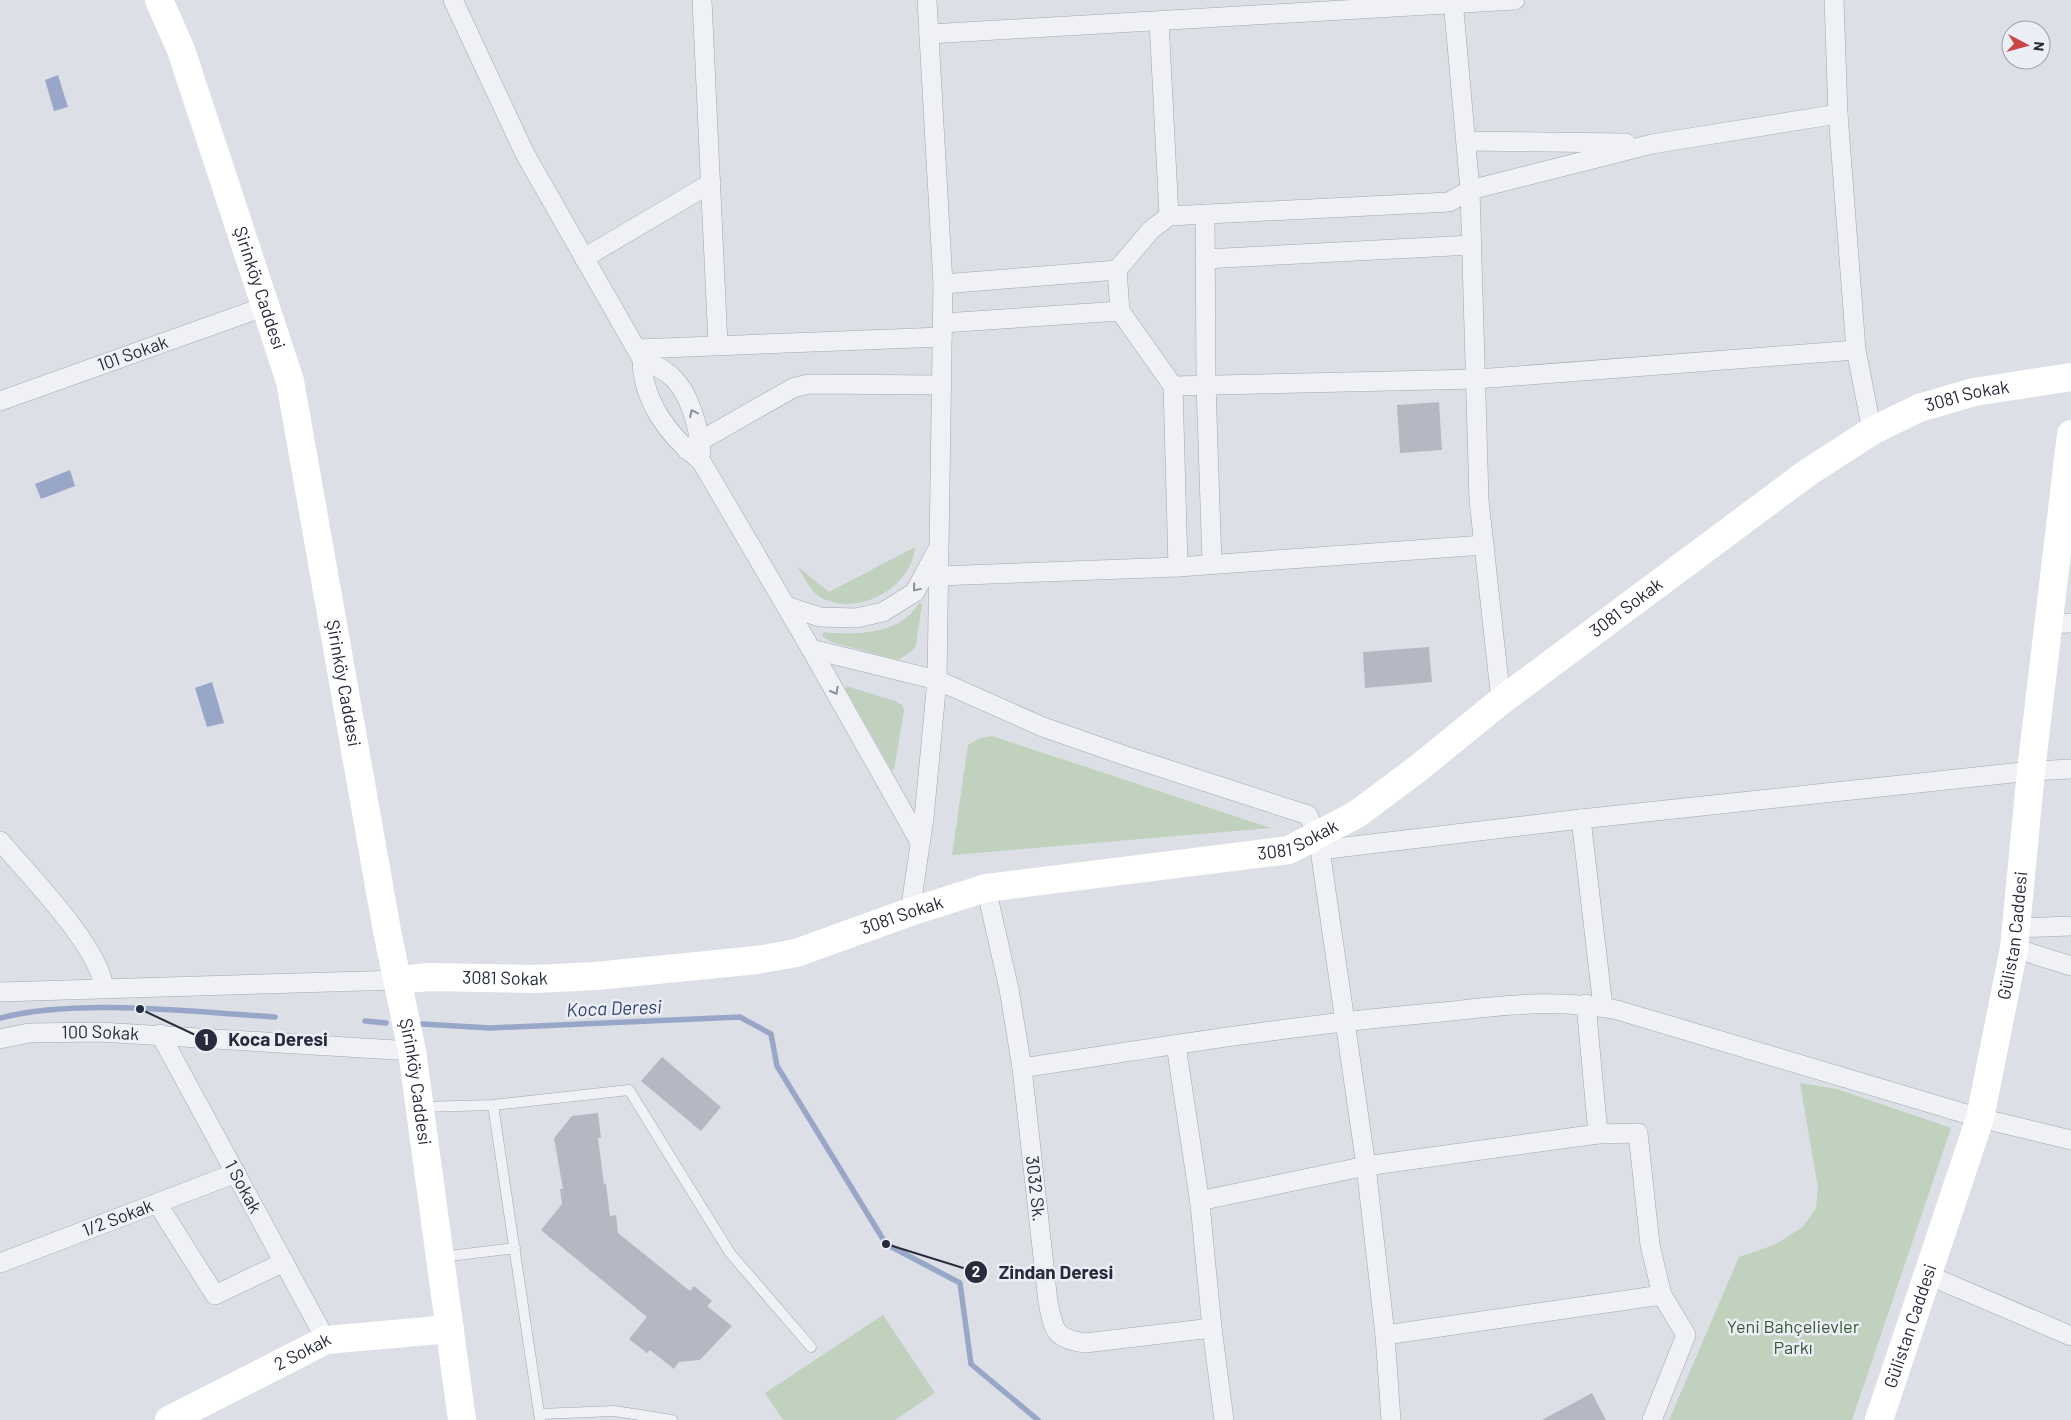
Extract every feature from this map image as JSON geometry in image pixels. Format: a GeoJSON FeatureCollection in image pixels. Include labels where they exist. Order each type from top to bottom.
{"type":"FeatureCollection","features":[{"type":"Feature","properties":{"kind":"street","name":"Şirinköy Caddesi"},"geometry":{"type":"LineString","coordinates":[[159,0],[181,50],[290,381],[388,931],[412,1051],[462,1420]]}},
{"type":"Feature","properties":{"kind":"street"},"geometry":{"type":"LineString","coordinates":[[453,0],[525,154],[640,354],[642,372],[649,396],[670,432],[693,445]]}},
{"type":"Feature","properties":{"kind":"street"},"geometry":{"type":"LineString","coordinates":[[702,0],[718,346]]}},
{"type":"Feature","properties":{"kind":"street"},"geometry":{"type":"LineString","coordinates":[[910,912],[920,842],[937,680],[939,576],[943,284],[927,0]]}},
{"type":"Feature","properties":{"kind":"street"},"geometry":{"type":"LineString","coordinates":[[929,34],[1159,21],[1367,4],[1516,0]]}},
{"type":"Feature","properties":{"kind":"street"},"geometry":{"type":"LineString","coordinates":[[1834,0],[1838,114],[1856,350],[1872,431]]}},
{"type":"Feature","properties":{"kind":"street"},"geometry":{"type":"LineString","coordinates":[[1453,2],[1470,190],[1477,379],[1479,500],[1501,701]]}},
{"type":"Feature","properties":{"kind":"street"},"geometry":{"type":"LineString","coordinates":[[1159,21],[1169,216]]}},
{"type":"Feature","properties":{"kind":"street"},"geometry":{"type":"LineString","coordinates":[[1178,567],[1173,386],[1120,310],[1117,270],[1150,230],[1169,216],[1449,202],[1470,190],[1652,144],[1838,114]]}},
{"type":"Feature","properties":{"kind":"street"},"geometry":{"type":"LineString","coordinates":[[1466,141],[1652,144]]}},
{"type":"Feature","properties":{"kind":"street"},"geometry":{"type":"LineString","coordinates":[[584,258],[710,184]]}},
{"type":"Feature","properties":{"kind":"street"},"geometry":{"type":"LineString","coordinates":[[1205,214],[1206,384],[1212,564]]}},
{"type":"Feature","properties":{"kind":"street"},"geometry":{"type":"LineString","coordinates":[[1205,259],[1472,245]]}},
{"type":"Feature","properties":{"kind":"street"},"geometry":{"type":"LineString","coordinates":[[943,284],[1117,270]]}},
{"type":"Feature","properties":{"kind":"street","name":"101 Sokak"},"geometry":{"type":"LineString","coordinates":[[0,400],[266,306]]}},
{"type":"Feature","properties":{"kind":"street"},"geometry":{"type":"LineString","coordinates":[[640,354],[718,346],[943,330],[1120,310]]}},
{"type":"Feature","properties":{"kind":"street"},"geometry":{"type":"LineString","coordinates":[[1173,386],[1477,379],[1856,350]]}},
{"type":"Feature","properties":{"kind":"street"},"geometry":{"type":"LineString","coordinates":[[640,354],[674,378],[680,388],[696,421],[693,445],[701,461],[812,649],[920,842]]}},
{"type":"Feature","properties":{"kind":"street","name":"3081 Sokak"},"geometry":{"type":"LineString","coordinates":[[399,980],[429,977],[534,979],[596,976],[757,960],[796,954],[910,912],[986,888],[1290,850],[1319,843],[1416,770],[1501,701],[1807,473],[1872,431],[1919,408],[1974,392],[2071,377]]}},
{"type":"Feature","properties":{"kind":"street"},"geometry":{"type":"LineString","coordinates":[[693,445],[793,388],[808,384],[942,385]]}},
{"type":"Feature","properties":{"kind":"street","name":"Gülistan Caddesi"},"geometry":{"type":"LineString","coordinates":[[1879,1420],[1980,1118],[2015,938],[2030,771],[2060,624],[2071,434]]}},
{"type":"Feature","properties":{"kind":"street"},"geometry":{"type":"LineString","coordinates":[[939,576],[1178,567],[1484,545]]}},
{"type":"Feature","properties":{"kind":"street"},"geometry":{"type":"LineString","coordinates":[[786,606],[820,618],[856,618],[884,612],[915,592],[939,546]]}},
{"type":"Feature","properties":{"kind":"street"},"geometry":{"type":"LineString","coordinates":[[812,649],[937,680],[1044,727],[1126,756],[1308,814],[1319,843],[1366,1166],[1385,1335],[1391,1420]]}},
{"type":"Feature","properties":{"kind":"street"},"geometry":{"type":"LineString","coordinates":[[1319,843],[1581,818],[2030,771],[2071,769]]}},
{"type":"Feature","properties":{"kind":"street"},"geometry":{"type":"LineString","coordinates":[[1581,818],[1595,1005],[1598,1134]]}},
{"type":"Feature","properties":{"kind":"street"},"geometry":{"type":"LineString","coordinates":[[0,841],[57,908],[96,961],[102,974],[104,988]]}},
{"type":"Feature","properties":{"kind":"street","name":"3032 Sk."},"geometry":{"type":"LineString","coordinates":[[986,888],[1009,989],[1022,1068],[1048,1302],[1053,1327],[1065,1340],[1085,1342],[1212,1328]]}},
{"type":"Feature","properties":{"kind":"street"},"geometry":{"type":"LineString","coordinates":[[2015,938],[2071,926]]}},
{"type":"Feature","properties":{"kind":"street"},"geometry":{"type":"LineString","coordinates":[[2015,938],[2071,966]]}},
{"type":"Feature","properties":{"kind":"street"},"geometry":{"type":"LineString","coordinates":[[0,992],[399,980]]}},
{"type":"Feature","properties":{"kind":"street"},"geometry":{"type":"LineString","coordinates":[[1022,1068],[1344,1020],[1539,1003],[1595,1005],[1980,1118],[2071,1140]]}},
{"type":"Feature","properties":{"kind":"street","name":"100 Sokak"},"geometry":{"type":"LineString","coordinates":[[0,1040],[29,1033],[100,1032],[160,1034],[412,1051]]}},
{"type":"Feature","properties":{"kind":"street","name":"1 Sokak"},"geometry":{"type":"LineString","coordinates":[[160,1034],[326,1340]]}},
{"type":"Feature","properties":{"kind":"street"},"geometry":{"type":"LineString","coordinates":[[1176,1045],[1200,1204],[1212,1328],[1224,1420]]}},
{"type":"Feature","properties":{"kind":"street"},"geometry":{"type":"LineString","coordinates":[[1200,1204],[1204,1200],[1366,1166],[1598,1134],[1638,1133],[1650,1245],[1662,1295],[1686,1335],[1652,1420]]}},
{"type":"Feature","properties":{"kind":"street","name":"1/2 Sokak"},"geometry":{"type":"LineString","coordinates":[[0,1263],[236,1173]]}},
{"type":"Feature","properties":{"kind":"street"},"geometry":{"type":"LineString","coordinates":[[158,1203],[215,1295],[284,1262]]}},
{"type":"Feature","properties":{"kind":"street"},"geometry":{"type":"LineString","coordinates":[[1928,1275],[2071,1336]]}},
{"type":"Feature","properties":{"kind":"street"},"geometry":{"type":"LineString","coordinates":[[1385,1335],[1662,1295]]}},
{"type":"Feature","properties":{"kind":"street","name":"2 Sokak"},"geometry":{"type":"LineString","coordinates":[[169,1420],[326,1340],[450,1328]]}},
{"type":"Feature","properties":{"kind":"street","name":"Şirinköy Caddesi"},"geometry":{"type":"LineString","coordinates":[[455,1420],[456,1383]]}},
{"type":"Feature","properties":{"kind":"lane"},"geometry":{"type":"LineString","coordinates":[[419,1107],[493,1105],[629,1090],[730,1253],[810,1347]]}},
{"type":"Feature","properties":{"kind":"lane"},"geometry":{"type":"LineString","coordinates":[[493,1105],[540,1417],[614,1411],[672,1420]]}},
{"type":"Feature","properties":{"kind":"lane"},"geometry":{"type":"LineString","coordinates":[[440,1258],[515,1248]]}},
{"type":"Feature","properties":{"kind":"green space"},"geometry":{"type":"Polygon","coordinates":[[[915,547],[912,562],[904,575],[893,586],[880,595],[866,601],[850,604],[835,603],[820,597],[810,587],[797,566],[829,592],[915,547]]]}},
{"type":"Feature","properties":{"kind":"green space"},"geometry":{"type":"Polygon","coordinates":[[[919,603],[922,604],[916,645],[913,650],[898,660],[831,642],[822,636],[824,632],[863,633],[889,627],[911,613],[919,603]]]}},
{"type":"Feature","properties":{"kind":"green space"},"geometry":{"type":"Polygon","coordinates":[[[846,686],[895,701],[902,705],[904,710],[894,770],[891,769],[846,690],[846,686]]]}},
{"type":"Feature","properties":{"kind":"green space"},"geometry":{"type":"Polygon","coordinates":[[[992,736],[1271,828],[952,855],[968,745],[980,738],[992,736]]]}},
{"type":"Feature","properties":{"kind":"green space","name":"Yeni Bahçelievler Parkı"},"geometry":{"type":"Polygon","coordinates":[[[1800,1083],[1837,1089],[1951,1128],[1852,1420],[1669,1420],[1739,1257],[1774,1245],[1803,1227],[1816,1208],[1818,1188],[1800,1083]]]}},
{"type":"Feature","properties":{"kind":"green space"},"geometry":{"type":"Polygon","coordinates":[[[883,1315],[935,1393],[895,1420],[783,1420],[765,1393],[883,1315]]]}},
{"type":"Feature","properties":{"kind":"water"},"geometry":{"type":"Polygon","coordinates":[[[58,75],[68,107],[54,111],[45,80],[58,75]]]}},
{"type":"Feature","properties":{"kind":"water"},"geometry":{"type":"Polygon","coordinates":[[[70,470],[75,486],[41,499],[35,484],[70,470]]]}},
{"type":"Feature","properties":{"kind":"water"},"geometry":{"type":"Polygon","coordinates":[[[212,682],[224,723],[207,727],[195,688],[212,682]]]}},
{"type":"Feature","properties":{"kind":"building"},"geometry":{"type":"Polygon","coordinates":[[[1439,402],[1442,450],[1400,453],[1397,405],[1439,402]]]}},
{"type":"Feature","properties":{"kind":"building"},"geometry":{"type":"Polygon","coordinates":[[[1429,647],[1432,682],[1365,688],[1363,652],[1429,647]]]}},
{"type":"Feature","properties":{"kind":"building"},"geometry":{"type":"Polygon","coordinates":[[[662,1057],[721,1107],[701,1131],[641,1081],[662,1057]]]}},
{"type":"Feature","properties":{"kind":"building"},"geometry":{"type":"Polygon","coordinates":[[[598,1113],[601,1138],[598,1138],[604,1184],[606,1184],[610,1216],[616,1215],[618,1233],[690,1291],[694,1286],[712,1301],[707,1306],[732,1326],[700,1360],[679,1362],[674,1369],[650,1350],[647,1353],[629,1339],[647,1317],[541,1230],[562,1204],[560,1189],[563,1189],[554,1138],[572,1116],[598,1113]]]}},
{"type":"Feature","properties":{"kind":"building"},"geometry":{"type":"Polygon","coordinates":[[[1592,1393],[1606,1420],[1542,1420],[1592,1393]]]}},
{"type":"Feature","properties":{"kind":"waterway","name":"Koca Deresi"},"geometry":{"type":"LineString","coordinates":[[0,1018],[31,1012],[100,1008],[136,1008],[275,1017]]}},
{"type":"Feature","properties":{"kind":"waterway"},"geometry":{"type":"LineString","coordinates":[[422,1024],[490,1028],[740,1017],[771,1034],[777,1066],[886,1244],[960,1283],[971,1364],[1038,1420]]}},
{"type":"Feature","properties":{"kind":"waterway","name":"Koca Deresi"},"geometry":{"type":"LineString","coordinates":[[365,1021],[386,1023]]}},
{"type":"Feature","properties":{"kind":"place","name":"Koca Deresi"},"geometry":{"type":"Point","coordinates":[140,1009]}},
{"type":"Feature","properties":{"kind":"place","name":"Zindan Deresi"},"geometry":{"type":"Point","coordinates":[886,1244]}}]}
